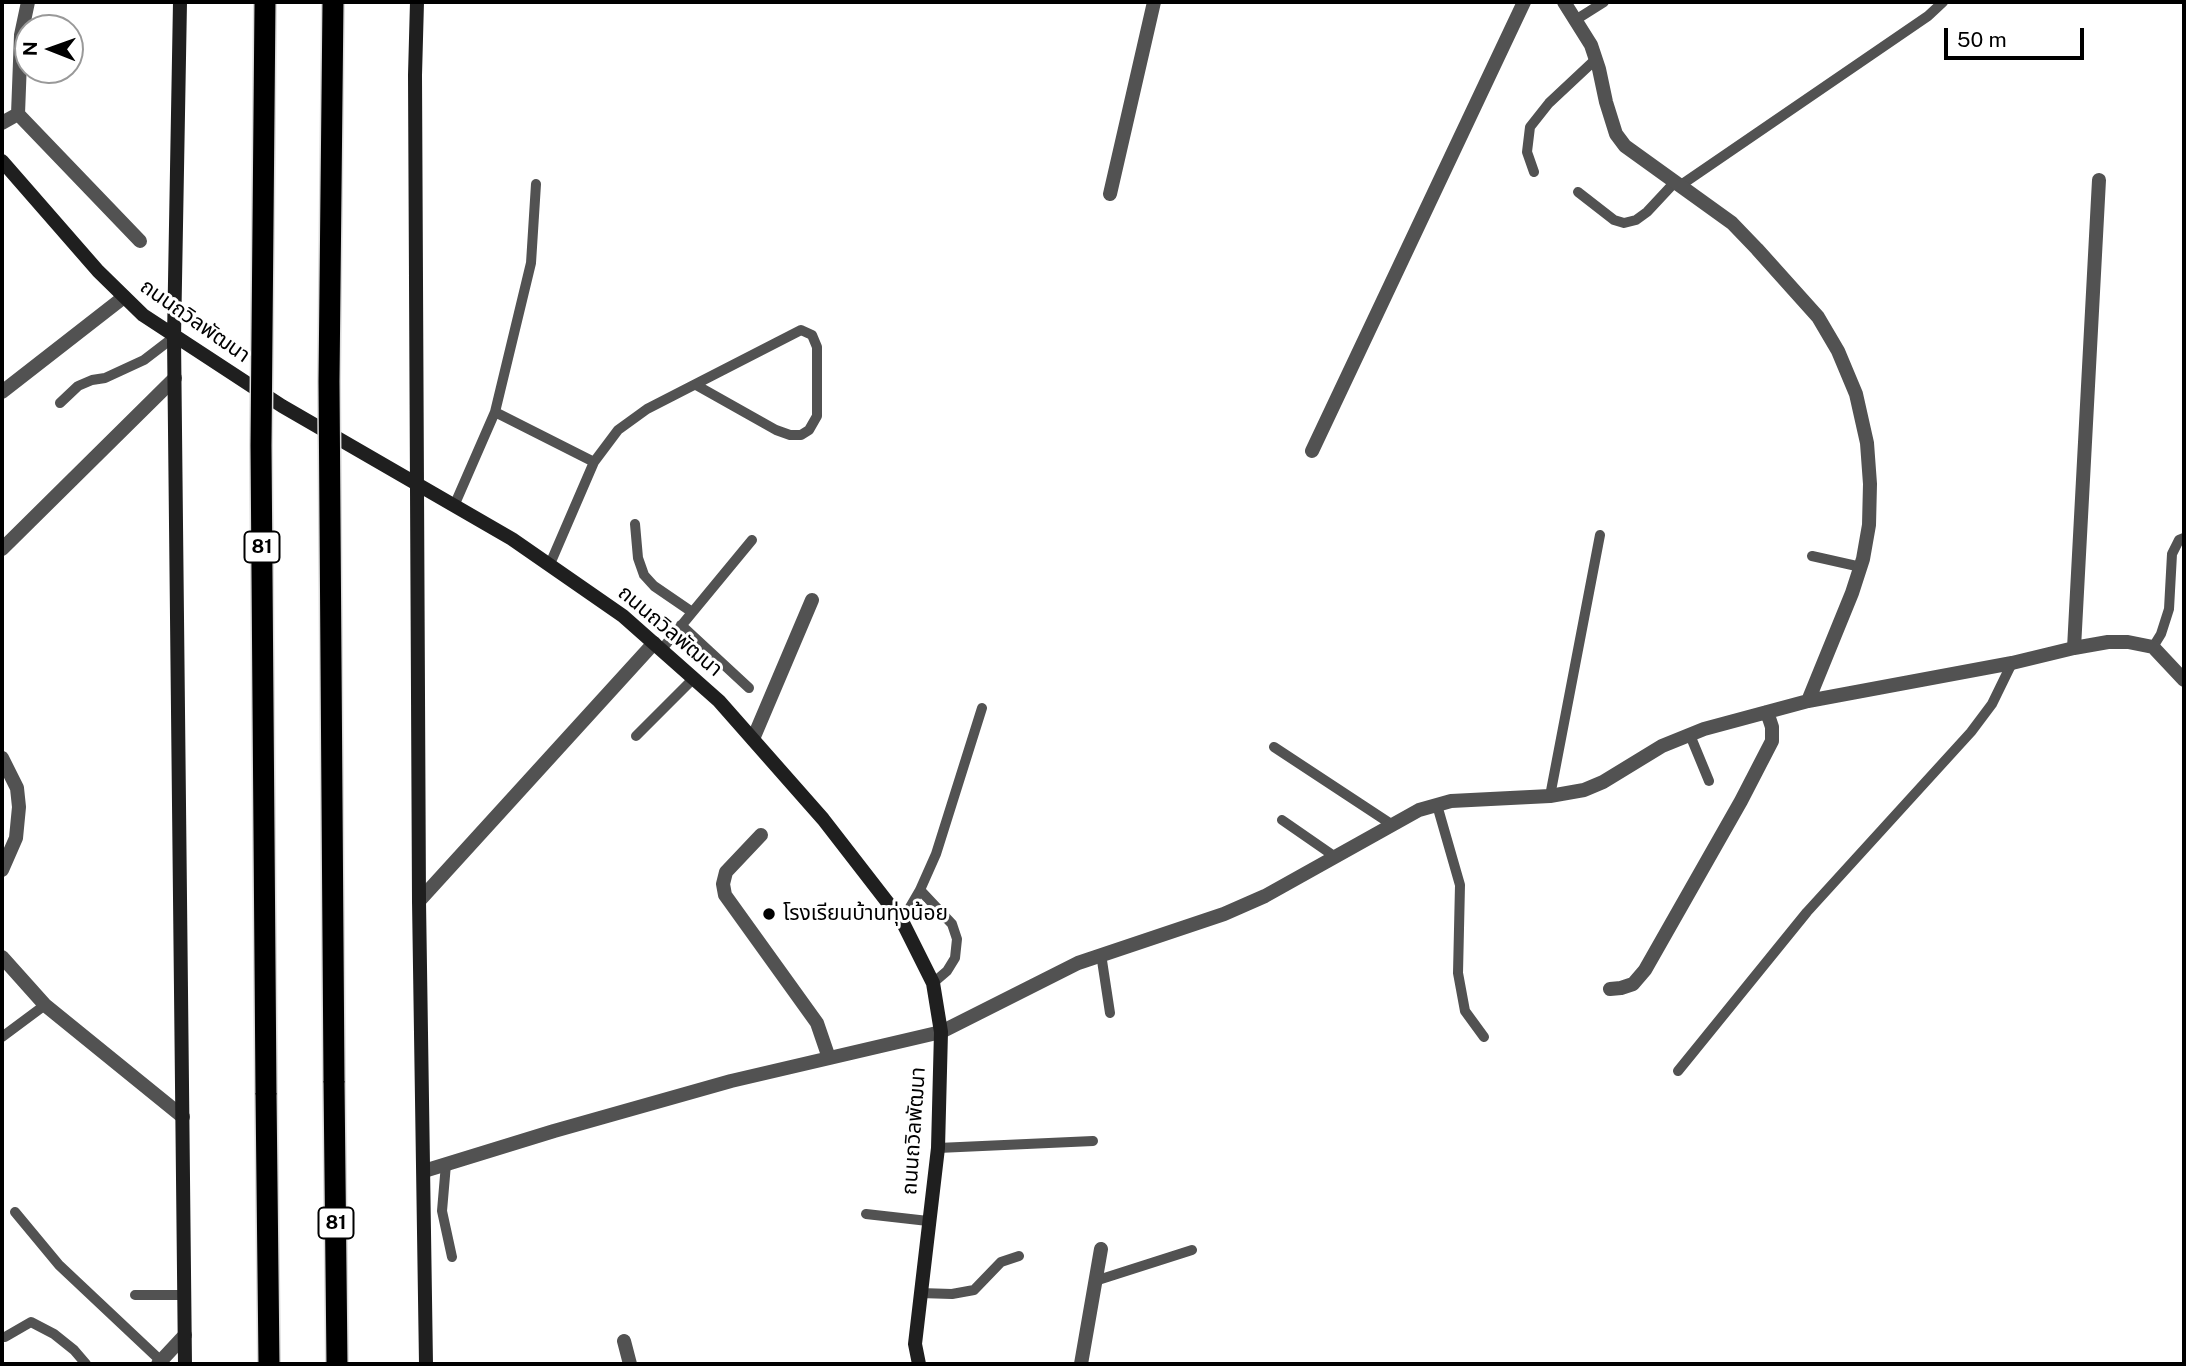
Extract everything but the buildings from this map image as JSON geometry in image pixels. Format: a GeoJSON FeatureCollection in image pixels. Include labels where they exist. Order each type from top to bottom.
{"type":"FeatureCollection","features":[{"type":"Feature","properties":{"kind":"highway","name":"81"},"geometry":{"type":"LineString","coordinates":[[265,2],[261,458],[269,1364]]}},
{"type":"Feature","properties":{"kind":"highway","name":"81"},"geometry":{"type":"LineString","coordinates":[[333,2],[329,382],[337,1364]]}},
{"type":"Feature","properties":{"kind":"main road"},"geometry":{"type":"LineString","coordinates":[[180,2],[174,337],[185,1364]]}},
{"type":"Feature","properties":{"kind":"main road"},"geometry":{"type":"LineString","coordinates":[[417,2],[415,75],[419,901],[426,1364]]}},
{"type":"Feature","properties":{"kind":"main road","name":"ถนนถวิลพัฒนา"},"geometry":{"type":"LineString","coordinates":[[2,161],[98,271],[143,315],[282,406],[550,564],[623,616],[719,701],[823,820],[902,921],[933,983],[941,1032],[938,1148],[915,1344],[919,1364]]}},
{"type":"Feature","properties":{"kind":"street"},"geometry":{"type":"LineString","coordinates":[[28,2],[21,35],[18,114],[140,241]]}},
{"type":"Feature","properties":{"kind":"street"},"geometry":{"type":"LineString","coordinates":[[1110,194],[1154,2]]}},
{"type":"Feature","properties":{"kind":"street"},"geometry":{"type":"LineString","coordinates":[[1312,451],[1524,2]]}},
{"type":"Feature","properties":{"kind":"street"},"geometry":{"type":"LineString","coordinates":[[1564,2],[1577,19],[1596,59],[1615,134],[1625,146],[1732,223],[1757,249],[1818,317],[1838,351],[1856,394],[1867,443],[1869,525],[1853,593],[1808,701]]}},
{"type":"Feature","properties":{"kind":"street"},"geometry":{"type":"LineString","coordinates":[[2,122],[18,114]]}},
{"type":"Feature","properties":{"kind":"street"},"geometry":{"type":"LineString","coordinates":[[2074,648],[2099,180]]}},
{"type":"Feature","properties":{"kind":"street"},"geometry":{"type":"LineString","coordinates":[[2,392],[124,297]]}},
{"type":"Feature","properties":{"kind":"street"},"geometry":{"type":"LineString","coordinates":[[2,549],[175,378]]}},
{"type":"Feature","properties":{"kind":"street"},"geometry":{"type":"LineString","coordinates":[[753,739],[812,600]]}},
{"type":"Feature","properties":{"kind":"street"},"geometry":{"type":"LineString","coordinates":[[424,1171],[731,1081],[941,1032],[1079,963],[1223,914],[1265,896],[1419,810],[1474,799],[1550,796],[1584,790],[1603,782],[1662,746],[1767,712],[1808,701],[2012,663],[2074,648],[2118,642],[2153,647],[2184,680]]}},
{"type":"Feature","properties":{"kind":"street"},"geometry":{"type":"LineString","coordinates":[[419,901],[658,646]]}},
{"type":"Feature","properties":{"kind":"street"},"geometry":{"type":"LineString","coordinates":[[1610,989],[1633,984],[1645,970],[1734,814],[1772,741],[1772,727],[1767,712]]}},
{"type":"Feature","properties":{"kind":"street"},"geometry":{"type":"LineString","coordinates":[[2,758],[17,788],[19,807],[16,838],[2,870]]}},
{"type":"Feature","properties":{"kind":"street"},"geometry":{"type":"LineString","coordinates":[[761,835],[726,872],[723,884],[725,895],[817,1023],[829,1058]]}},
{"type":"Feature","properties":{"kind":"street"},"geometry":{"type":"LineString","coordinates":[[2,957],[46,1005],[183,1118]]}},
{"type":"Feature","properties":{"kind":"street"},"geometry":{"type":"LineString","coordinates":[[1081,1364],[1101,1248]]}},
{"type":"Feature","properties":{"kind":"street"},"geometry":{"type":"LineString","coordinates":[[160,1363],[185,1335]]}},
{"type":"Feature","properties":{"kind":"street"},"geometry":{"type":"LineString","coordinates":[[624,1341],[630,1364]]}},
{"type":"Feature","properties":{"kind":"lane"},"geometry":{"type":"LineString","coordinates":[[1577,19],[1604,2]]}},
{"type":"Feature","properties":{"kind":"lane"},"geometry":{"type":"LineString","coordinates":[[1578,192],[1614,220],[1624,223],[1636,220],[1678,183],[1928,16],[1943,2]]}},
{"type":"Feature","properties":{"kind":"lane"},"geometry":{"type":"LineString","coordinates":[[1534,172],[1527,152],[1530,127],[1549,103],[1596,59]]}},
{"type":"Feature","properties":{"kind":"lane"},"geometry":{"type":"LineString","coordinates":[[454,506],[495,412],[531,263],[536,184]]}},
{"type":"Feature","properties":{"kind":"lane"},"geometry":{"type":"LineString","coordinates":[[550,564],[594,462],[618,430],[648,409],[801,330],[812,335],[817,347],[817,416],[809,430],[801,435],[790,435],[776,430],[696,385]]}},
{"type":"Feature","properties":{"kind":"lane"},"geometry":{"type":"LineString","coordinates":[[60,403],[78,386],[92,380],[105,379],[144,360],[174,337]]}},
{"type":"Feature","properties":{"kind":"lane"},"geometry":{"type":"LineString","coordinates":[[495,412],[594,462]]}},
{"type":"Feature","properties":{"kind":"lane"},"geometry":{"type":"LineString","coordinates":[[635,524],[638,558],[644,575],[654,586],[692,612]]}},
{"type":"Feature","properties":{"kind":"lane"},"geometry":{"type":"LineString","coordinates":[[1550,796],[1600,535]]}},
{"type":"Feature","properties":{"kind":"lane"},"geometry":{"type":"LineString","coordinates":[[2153,647],[2161,634],[2169,609],[2172,554],[2179,540],[2184,538]]}},
{"type":"Feature","properties":{"kind":"lane"},"geometry":{"type":"LineString","coordinates":[[658,646],[681,625],[752,540]]}},
{"type":"Feature","properties":{"kind":"lane"},"geometry":{"type":"LineString","coordinates":[[1812,555],[1861,567]]}},
{"type":"Feature","properties":{"kind":"lane"},"geometry":{"type":"LineString","coordinates":[[681,625],[749,688]]}},
{"type":"Feature","properties":{"kind":"lane"},"geometry":{"type":"LineString","coordinates":[[1678,1071],[1807,912],[1971,732],[1997,696],[2012,663]]}},
{"type":"Feature","properties":{"kind":"lane"},"geometry":{"type":"LineString","coordinates":[[636,736],[694,678]]}},
{"type":"Feature","properties":{"kind":"lane"},"geometry":{"type":"LineString","coordinates":[[902,921],[936,854],[982,708]]}},
{"type":"Feature","properties":{"kind":"lane"},"geometry":{"type":"LineString","coordinates":[[1690,735],[1709,781]]}},
{"type":"Feature","properties":{"kind":"lane"},"geometry":{"type":"LineString","coordinates":[[1274,747],[1391,824]]}},
{"type":"Feature","properties":{"kind":"lane"},"geometry":{"type":"LineString","coordinates":[[1437,805],[1460,885],[1458,973],[1465,1011],[1484,1037]]}},
{"type":"Feature","properties":{"kind":"lane"},"geometry":{"type":"LineString","coordinates":[[1282,820],[1334,856]]}},
{"type":"Feature","properties":{"kind":"lane"},"geometry":{"type":"LineString","coordinates":[[920,890],[952,924],[957,939],[955,958],[947,971],[933,983]]}},
{"type":"Feature","properties":{"kind":"lane"},"geometry":{"type":"LineString","coordinates":[[1101,954],[1110,1013]]}},
{"type":"Feature","properties":{"kind":"lane"},"geometry":{"type":"LineString","coordinates":[[2,1037],[46,1005]]}},
{"type":"Feature","properties":{"kind":"lane"},"geometry":{"type":"LineString","coordinates":[[938,1148],[1093,1141]]}},
{"type":"Feature","properties":{"kind":"lane"},"geometry":{"type":"LineString","coordinates":[[446,1164],[442,1211],[452,1257]]}},
{"type":"Feature","properties":{"kind":"lane"},"geometry":{"type":"LineString","coordinates":[[15,1212],[59,1265],[160,1363]]}},
{"type":"Feature","properties":{"kind":"lane"},"geometry":{"type":"LineString","coordinates":[[866,1214],[929,1221]]}},
{"type":"Feature","properties":{"kind":"lane"},"geometry":{"type":"LineString","coordinates":[[1095,1281],[1192,1250]]}},
{"type":"Feature","properties":{"kind":"lane"},"geometry":{"type":"LineString","coordinates":[[919,1293],[953,1294],[974,1290],[1001,1262],[1019,1256]]}},
{"type":"Feature","properties":{"kind":"lane"},"geometry":{"type":"LineString","coordinates":[[135,1295],[185,1294]]}},
{"type":"Feature","properties":{"kind":"lane"},"geometry":{"type":"LineString","coordinates":[[5,1337],[31,1322],[54,1334],[86,1364]]}},
{"type":"Feature","properties":{"kind":"place","name":"โรงเรียนบ้านทุ่งน้อย"},"geometry":{"type":"Point","coordinates":[769,914]}}]}
